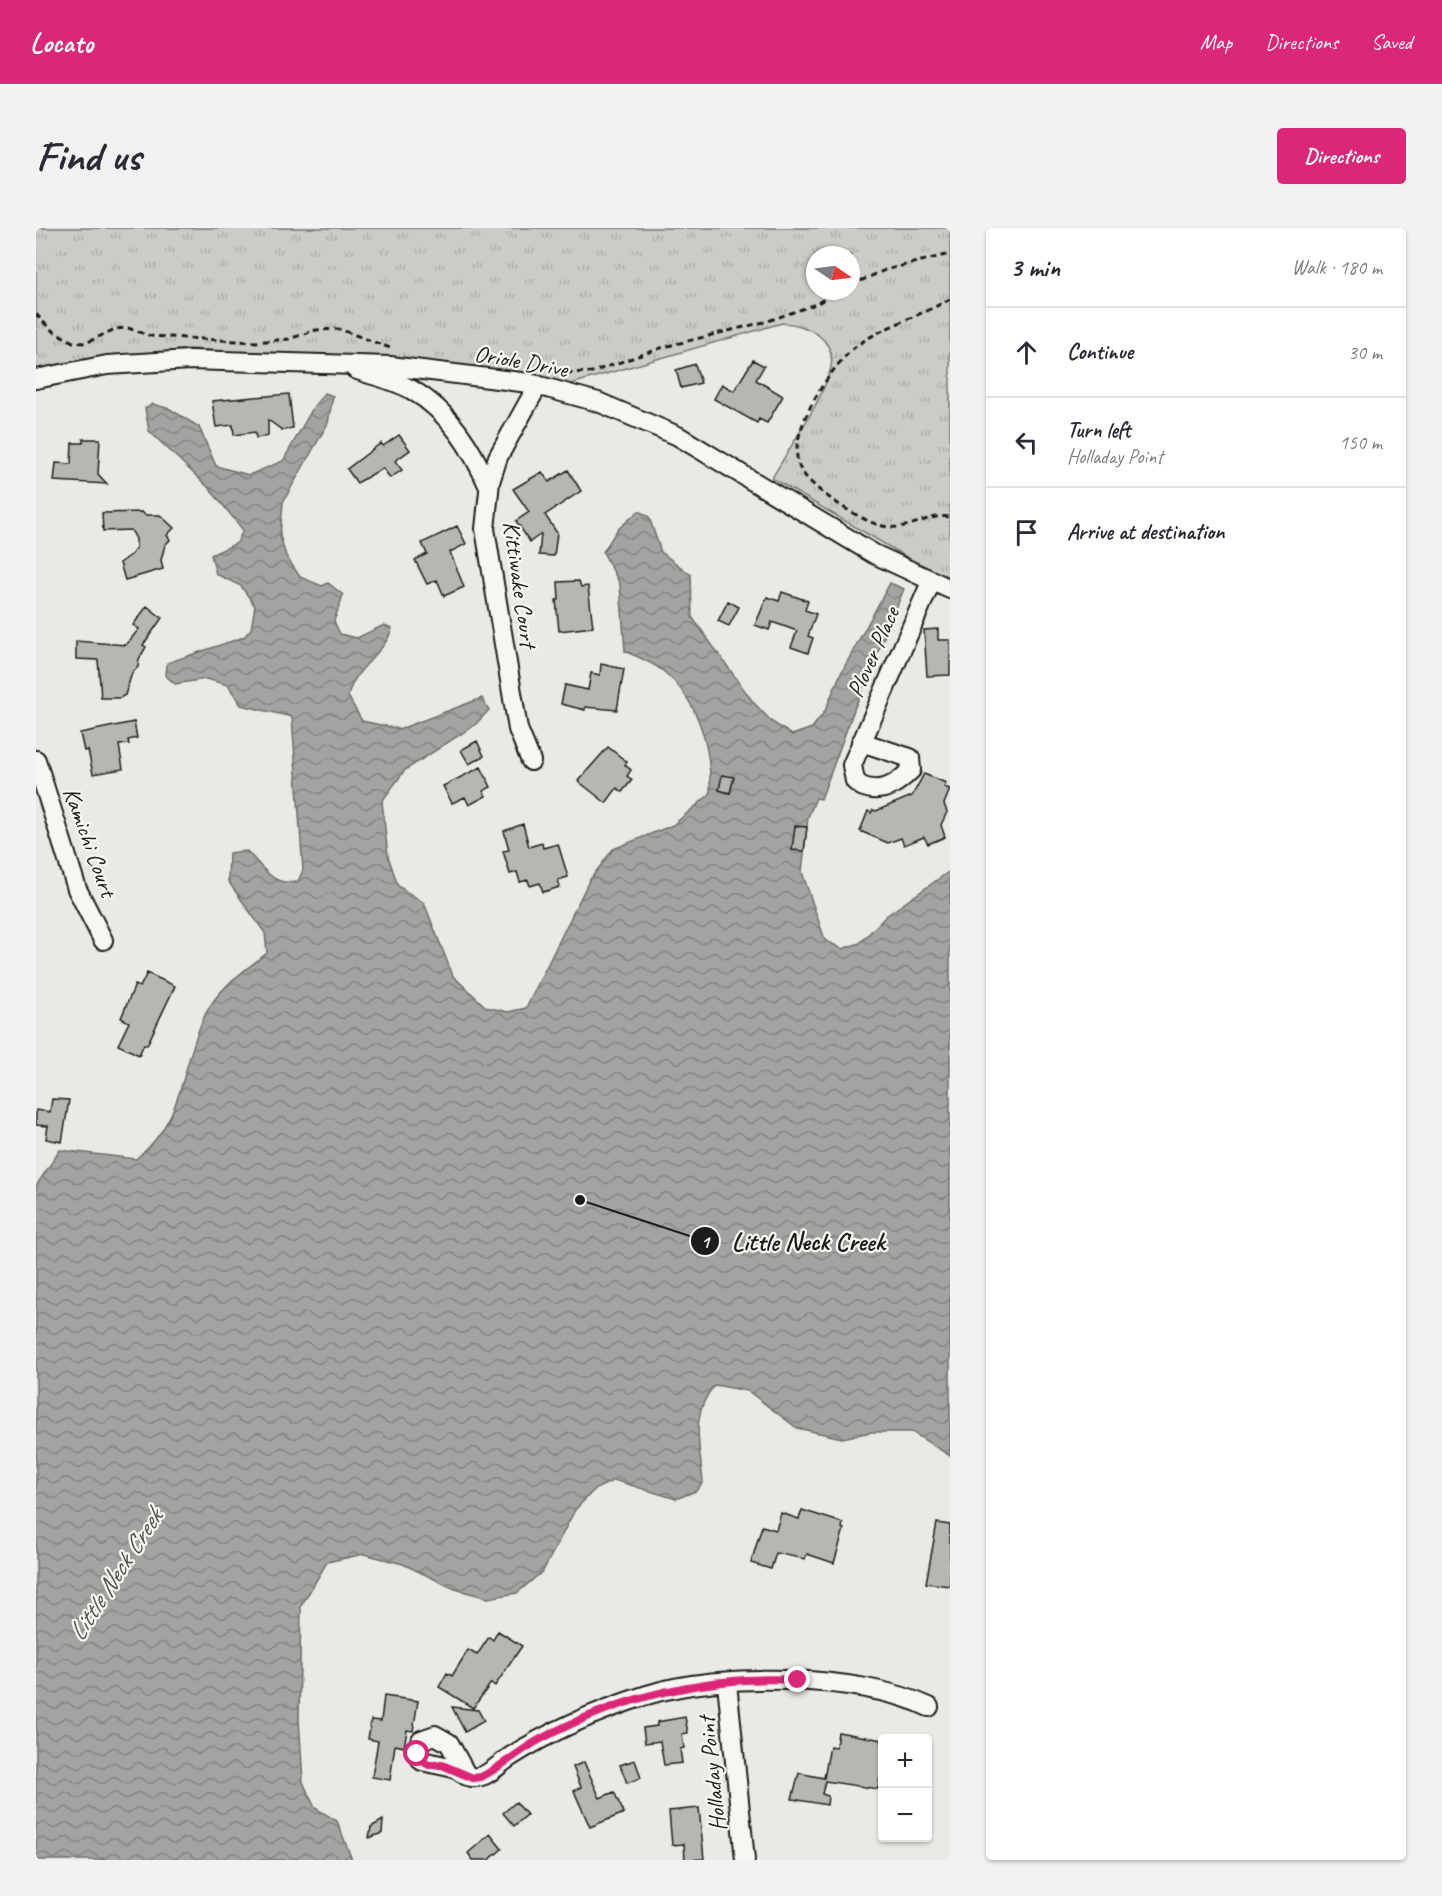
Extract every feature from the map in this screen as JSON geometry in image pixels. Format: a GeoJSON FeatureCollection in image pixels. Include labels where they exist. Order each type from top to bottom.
{"type":"FeatureCollection","features":[{"type":"Feature","properties":{"kind":"street","name":"Oriole Drive"},"geometry":{"type":"LineString","coordinates":[[36,379],[107,365],[178,361],[390,366],[538,385],[598,402],[678,436],[874,554],[930,582],[950,589]]}},
{"type":"Feature","properties":{"kind":"street"},"geometry":{"type":"LineString","coordinates":[[336,363],[412,389],[443,414],[473,450],[489,487]]}},
{"type":"Feature","properties":{"kind":"street","name":"Kittiwake Court"},"geometry":{"type":"LineString","coordinates":[[531,761],[518,729],[487,555],[485,529],[489,487],[498,457],[538,385]]}},
{"type":"Feature","properties":{"kind":"street","name":"Plover Place"},"geometry":{"type":"LineString","coordinates":[[861,742],[930,582]]}},
{"type":"Feature","properties":{"kind":"street","name":"Kamichi Court"},"geometry":{"type":"LineString","coordinates":[[36,760],[77,889],[103,940]]}},
{"type":"Feature","properties":{"kind":"street","name":"Holladay Point"},"geometry":{"type":"LineString","coordinates":[[466,1776],[481,1777],[540,1740],[598,1713],[649,1695],[680,1688],[776,1679],[840,1685],[896,1695],[930,1707]]}},
{"type":"Feature","properties":{"kind":"street","name":"Holladay Point"},"geometry":{"type":"LineString","coordinates":[[727,1683],[745,1860]]}},
{"type":"Feature","properties":{"kind":"path"},"geometry":{"type":"LineString","coordinates":[[860,281],[885,270],[950,254]]}},
{"type":"Feature","properties":{"kind":"path"},"geometry":{"type":"LineString","coordinates":[[950,299],[859,344],[838,364],[813,402],[798,446],[798,464],[813,486],[878,525],[909,527],[942,516],[950,517]]}},
{"type":"Feature","properties":{"kind":"path"},"geometry":{"type":"LineString","coordinates":[[554,373],[592,372],[664,347],[768,321],[823,300]]}},
{"type":"Feature","properties":{"kind":"path"},"geometry":{"type":"LineString","coordinates":[[36,314],[50,329],[73,342],[86,343],[115,329],[128,328],[151,336],[255,342],[289,339],[316,330],[339,329],[395,350]]}},
{"type":"Feature","properties":{"kind":"green space"},"geometry":{"type":"Polygon","coordinates":[[[36,228],[950,228],[950,577],[932,572],[772,478],[820,397],[832,360],[826,342],[811,330],[792,324],[782,323],[557,388],[284,355],[190,349],[114,357],[36,371],[36,228]]]}},
{"type":"Feature","properties":{"kind":"water"},"geometry":{"type":"Polygon","coordinates":[[[325,393],[333,396],[328,423],[283,502],[280,536],[286,556],[300,577],[322,586],[328,583],[343,595],[334,621],[340,634],[357,638],[384,625],[392,628],[383,646],[357,676],[348,696],[362,721],[400,729],[482,698],[489,710],[475,725],[405,770],[382,801],[388,856],[398,886],[424,903],[453,976],[486,1007],[508,1012],[526,1008],[589,881],[613,849],[673,825],[710,794],[706,743],[686,696],[663,671],[625,651],[620,584],[603,552],[617,530],[639,511],[649,517],[661,552],[691,575],[692,617],[753,702],[772,722],[792,735],[812,728],[825,711],[840,675],[890,583],[904,589],[855,707],[821,799],[816,798],[808,817],[802,872],[825,940],[842,949],[860,943],[886,916],[950,871],[950,1456],[912,1432],[871,1432],[842,1438],[797,1428],[748,1391],[715,1385],[707,1396],[699,1419],[703,1482],[696,1491],[676,1499],[614,1480],[594,1490],[575,1510],[543,1571],[517,1593],[488,1598],[455,1589],[403,1564],[364,1554],[327,1562],[301,1606],[299,1719],[303,1782],[315,1808],[337,1821],[352,1860],[36,1860],[36,1186],[60,1150],[136,1159],[152,1143],[173,1110],[197,1034],[210,1005],[232,981],[267,953],[265,933],[228,881],[229,853],[247,851],[269,875],[282,882],[298,881],[303,870],[292,717],[241,705],[228,685],[206,679],[175,684],[166,676],[167,663],[244,637],[251,629],[255,606],[241,586],[216,574],[211,555],[237,543],[243,530],[210,489],[149,431],[145,408],[153,404],[170,409],[199,427],[216,466],[249,475],[283,461],[314,406],[325,393]]]}},
{"type":"Feature","properties":{"kind":"building"},"geometry":{"type":"Polygon","coordinates":[[[753,360],[764,366],[756,380],[783,396],[767,423],[759,419],[757,423],[714,399],[722,384],[734,391],[753,360]]]}},
{"type":"Feature","properties":{"kind":"building"},"geometry":{"type":"Polygon","coordinates":[[[695,364],[701,383],[681,388],[676,370],[695,364]]]}},
{"type":"Feature","properties":{"kind":"building"},"geometry":{"type":"Polygon","coordinates":[[[289,394],[293,428],[282,430],[268,420],[268,436],[256,438],[255,432],[234,435],[233,425],[216,427],[212,401],[289,394]]]}},
{"type":"Feature","properties":{"kind":"building"},"geometry":{"type":"Polygon","coordinates":[[[399,435],[410,450],[395,461],[402,470],[390,478],[383,468],[357,483],[347,469],[381,443],[383,446],[399,435]]]}},
{"type":"Feature","properties":{"kind":"building"},"geometry":{"type":"Polygon","coordinates":[[[83,439],[100,439],[98,474],[107,484],[54,481],[56,463],[71,464],[72,443],[83,443],[83,439]]]}},
{"type":"Feature","properties":{"kind":"building"},"geometry":{"type":"Polygon","coordinates":[[[568,470],[581,491],[545,515],[557,533],[554,556],[539,555],[541,534],[530,542],[516,521],[529,512],[513,489],[542,472],[549,482],[568,470]]]}},
{"type":"Feature","properties":{"kind":"building"},"geometry":{"type":"Polygon","coordinates":[[[142,512],[145,515],[160,515],[174,528],[167,535],[170,540],[165,545],[161,560],[163,569],[125,580],[120,563],[136,548],[136,539],[131,530],[103,531],[102,513],[142,512]]]}},
{"type":"Feature","properties":{"kind":"building"},"geometry":{"type":"Polygon","coordinates":[[[457,526],[466,544],[450,552],[464,587],[444,596],[437,580],[427,584],[415,560],[427,554],[422,543],[457,526]]]}},
{"type":"Feature","properties":{"kind":"building"},"geometry":{"type":"Polygon","coordinates":[[[579,581],[581,587],[588,586],[593,627],[559,631],[556,600],[559,600],[558,582],[579,581]]]}},
{"type":"Feature","properties":{"kind":"building"},"geometry":{"type":"Polygon","coordinates":[[[782,592],[808,601],[805,610],[816,614],[808,636],[813,638],[808,653],[791,647],[797,631],[772,622],[769,630],[755,625],[767,597],[779,601],[782,592]]]}},
{"type":"Feature","properties":{"kind":"building"},"geometry":{"type":"Polygon","coordinates":[[[728,601],[739,607],[729,626],[718,621],[728,601]]]}},
{"type":"Feature","properties":{"kind":"building"},"geometry":{"type":"Polygon","coordinates":[[[147,606],[162,618],[143,645],[146,647],[139,659],[138,667],[132,673],[125,695],[120,698],[101,698],[98,660],[76,659],[76,641],[126,645],[139,629],[133,625],[147,606]]]}},
{"type":"Feature","properties":{"kind":"building"},"geometry":{"type":"Polygon","coordinates":[[[938,629],[938,640],[950,640],[950,675],[927,676],[924,630],[938,629]]]}},
{"type":"Feature","properties":{"kind":"building"},"geometry":{"type":"Polygon","coordinates":[[[601,664],[624,669],[617,710],[585,707],[585,710],[561,704],[565,685],[588,690],[591,673],[600,675],[601,664]]]}},
{"type":"Feature","properties":{"kind":"building"},"geometry":{"type":"Polygon","coordinates":[[[134,722],[137,738],[128,740],[129,744],[119,745],[123,769],[93,774],[88,750],[84,751],[80,733],[134,722]]]}},
{"type":"Feature","properties":{"kind":"building"},"geometry":{"type":"Polygon","coordinates":[[[477,741],[484,756],[469,764],[461,750],[477,741]]]}},
{"type":"Feature","properties":{"kind":"building"},"geometry":{"type":"Polygon","coordinates":[[[608,747],[627,762],[625,765],[631,770],[627,776],[632,780],[622,792],[617,788],[606,803],[578,781],[608,747]]]}},
{"type":"Feature","properties":{"kind":"building"},"geometry":{"type":"Polygon","coordinates":[[[481,767],[491,787],[483,791],[486,796],[469,805],[465,797],[452,803],[443,786],[481,767]]]}},
{"type":"Feature","properties":{"kind":"building"},"geometry":{"type":"Polygon","coordinates":[[[924,774],[946,783],[944,787],[950,789],[944,804],[947,812],[941,825],[945,837],[928,844],[924,837],[904,845],[901,838],[888,843],[860,831],[868,811],[871,813],[873,810],[876,811],[912,796],[924,774]]]}},
{"type":"Feature","properties":{"kind":"building"},"geometry":{"type":"Polygon","coordinates":[[[722,775],[734,777],[730,793],[719,790],[722,775]]]}},
{"type":"Feature","properties":{"kind":"building"},"geometry":{"type":"Polygon","coordinates":[[[523,824],[529,847],[542,843],[543,848],[558,844],[568,877],[558,880],[560,887],[543,892],[540,883],[530,886],[528,880],[520,882],[517,872],[510,874],[503,851],[509,850],[504,831],[523,824]]]}},
{"type":"Feature","properties":{"kind":"building"},"geometry":{"type":"Polygon","coordinates":[[[795,826],[807,827],[804,851],[792,850],[795,826]]]}},
{"type":"Feature","properties":{"kind":"building"},"geometry":{"type":"Polygon","coordinates":[[[147,973],[175,986],[147,1045],[144,1044],[139,1055],[118,1045],[129,1022],[121,1018],[135,985],[140,987],[147,973]]]}},
{"type":"Feature","properties":{"kind":"building"},"geometry":{"type":"Polygon","coordinates":[[[52,1099],[69,1100],[62,1142],[46,1139],[48,1126],[36,1125],[36,1110],[50,1112],[52,1099]]]}},
{"type":"Feature","properties":{"kind":"building"},"geometry":{"type":"Polygon","coordinates":[[[802,1510],[843,1523],[842,1528],[844,1529],[834,1563],[807,1554],[805,1559],[776,1553],[771,1569],[751,1563],[762,1526],[776,1530],[781,1513],[799,1519],[802,1510]]]}},
{"type":"Feature","properties":{"kind":"building"},"geometry":{"type":"Polygon","coordinates":[[[937,1523],[950,1525],[950,1586],[926,1583],[937,1523]]]}},
{"type":"Feature","properties":{"kind":"building"},"geometry":{"type":"Polygon","coordinates":[[[498,1631],[522,1646],[495,1686],[491,1683],[473,1708],[439,1687],[447,1673],[452,1676],[468,1650],[477,1655],[489,1637],[493,1640],[498,1631]]]}},
{"type":"Feature","properties":{"kind":"building"},"geometry":{"type":"Polygon","coordinates":[[[384,1696],[418,1701],[413,1731],[407,1730],[404,1747],[395,1745],[390,1780],[372,1777],[378,1741],[368,1739],[371,1720],[381,1721],[384,1696]]]}},
{"type":"Feature","properties":{"kind":"building"},"geometry":{"type":"Polygon","coordinates":[[[452,1707],[478,1710],[484,1721],[465,1732],[452,1707]]]}},
{"type":"Feature","properties":{"kind":"building"},"geometry":{"type":"Polygon","coordinates":[[[685,1717],[688,1733],[682,1734],[684,1748],[680,1749],[682,1763],[664,1765],[660,1741],[645,1743],[643,1728],[657,1726],[657,1722],[685,1717]]]}},
{"type":"Feature","properties":{"kind":"building"},"geometry":{"type":"Polygon","coordinates":[[[838,1732],[878,1739],[878,1789],[825,1781],[822,1794],[828,1796],[827,1805],[792,1799],[799,1773],[824,1778],[830,1746],[836,1747],[838,1732]]]}},
{"type":"Feature","properties":{"kind":"building"},"geometry":{"type":"Polygon","coordinates":[[[635,1760],[641,1778],[627,1783],[620,1765],[635,1760]]]}},
{"type":"Feature","properties":{"kind":"building"},"geometry":{"type":"Polygon","coordinates":[[[584,1762],[600,1798],[614,1792],[624,1813],[590,1827],[574,1791],[581,1787],[573,1767],[584,1762]]]}},
{"type":"Feature","properties":{"kind":"building"},"geometry":{"type":"Polygon","coordinates":[[[516,1802],[527,1815],[514,1826],[503,1813],[516,1802]]]}},
{"type":"Feature","properties":{"kind":"building"},"geometry":{"type":"Polygon","coordinates":[[[699,1808],[704,1859],[685,1860],[684,1844],[672,1845],[669,1811],[699,1808]]]}},
{"type":"Feature","properties":{"kind":"building"},"geometry":{"type":"Polygon","coordinates":[[[383,1820],[382,1833],[369,1838],[371,1827],[383,1820]]]}},
{"type":"Feature","properties":{"kind":"building"},"geometry":{"type":"Polygon","coordinates":[[[490,1834],[502,1849],[489,1860],[473,1860],[468,1853],[490,1834]]]}},
{"type":"Feature","properties":{"kind":"place","name":"Little Neck Creek"},"geometry":{"type":"Point","coordinates":[580,1200]}},
{"type":"Feature","properties":{"kind":"route"},"geometry":{"type":"LineString","coordinates":[[417,1754],[429,1765],[442,1765],[453,1768],[466,1776],[481,1777],[540,1740],[598,1713],[649,1695],[680,1688],[727,1683],[776,1679],[798,1680]]}}]}
